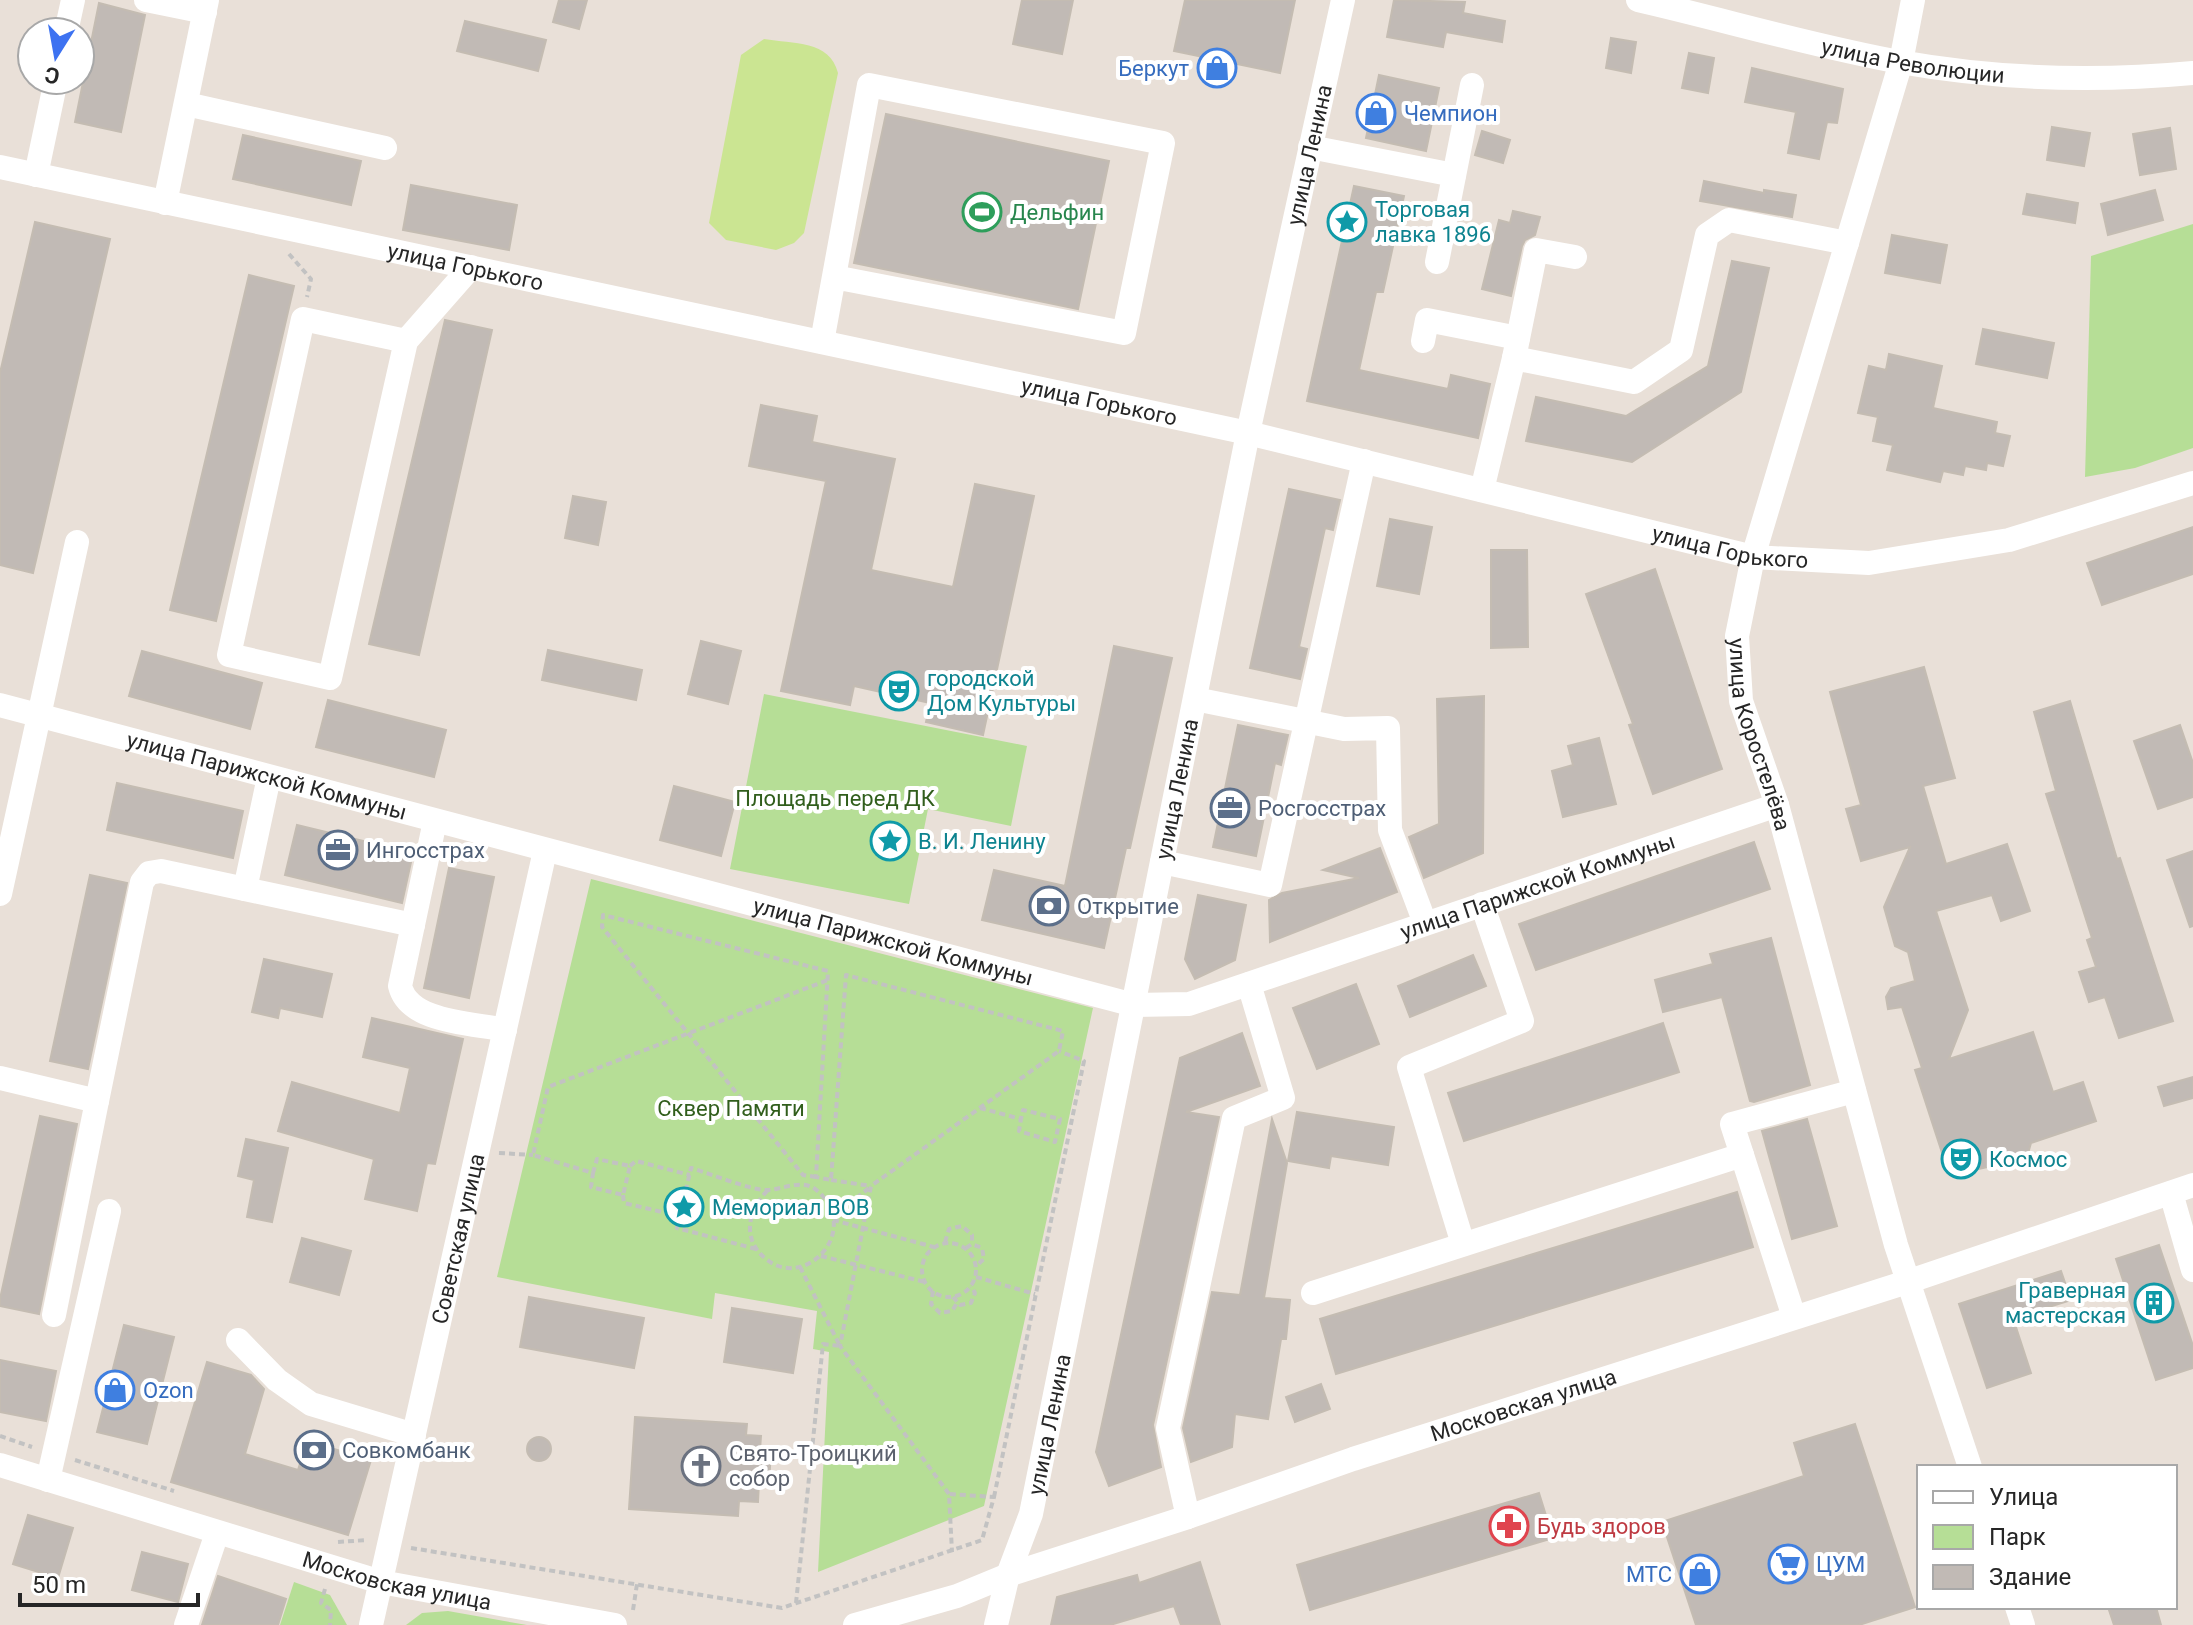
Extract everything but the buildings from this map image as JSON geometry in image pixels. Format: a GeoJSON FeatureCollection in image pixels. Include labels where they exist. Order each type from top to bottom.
{"type":"FeatureCollection","features":[{"type":"Feature","properties":{"kind":"street"},"geometry":{"type":"LineString","coordinates":[[146,0],[206,6],[165,203]]}},
{"type":"Feature","properties":{"kind":"street","name":"улица Ленина"},"geometry":{"type":"LineString","coordinates":[[996,1625],[1008,1575],[1031,1514],[1248,433],[1343,0]]}},
{"type":"Feature","properties":{"kind":"street","name":"улица Революции"},"geometry":{"type":"LineString","coordinates":[[1638,0],[1901,62],[2036,78],[2137,79],[2193,73]]}},
{"type":"Feature","properties":{"kind":"street","name":"улица Коростелёва"},"geometry":{"type":"LineString","coordinates":[[1913,0],[1901,62],[1753,557],[1737,636],[1741,701],[1777,805],[1907,1282],[1969,1465]]}},
{"type":"Feature","properties":{"kind":"street"},"geometry":{"type":"LineString","coordinates":[[822,342],[869,85],[1163,143],[1124,333],[834,277]]}},
{"type":"Feature","properties":{"kind":"street"},"geometry":{"type":"LineString","coordinates":[[1437,262],[1472,85]]}},
{"type":"Feature","properties":{"kind":"street"},"geometry":{"type":"LineString","coordinates":[[36,175],[53,96]]}},
{"type":"Feature","properties":{"kind":"street"},"geometry":{"type":"LineString","coordinates":[[186,104],[385,148]]}},
{"type":"Feature","properties":{"kind":"street"},"geometry":{"type":"LineString","coordinates":[[1310,147],[1454,175]]}},
{"type":"Feature","properties":{"kind":"street","name":"улица Горького"},"geometry":{"type":"LineString","coordinates":[[0,167],[1248,433],[1753,557],[1869,563],[2009,540],[2193,483]]}},
{"type":"Feature","properties":{"kind":"street"},"geometry":{"type":"LineString","coordinates":[[1423,341],[1427,320],[1634,382],[1681,350],[1707,235],[1729,220],[1847,243]]}},
{"type":"Feature","properties":{"kind":"street"},"geometry":{"type":"LineString","coordinates":[[1482,490],[1536,250],[1575,257]]}},
{"type":"Feature","properties":{"kind":"street"},"geometry":{"type":"LineString","coordinates":[[406,341],[303,319],[229,655],[330,678],[406,341],[471,267]]}},
{"type":"Feature","properties":{"kind":"street"},"geometry":{"type":"LineString","coordinates":[[1162,862],[1270,885],[1364,461]]}},
{"type":"Feature","properties":{"kind":"street"},"geometry":{"type":"LineString","coordinates":[[0,894],[77,542]]}},
{"type":"Feature","properties":{"kind":"street"},"geometry":{"type":"LineString","coordinates":[[1195,699],[1344,729],[1388,728],[1390,830],[1425,923]]}},
{"type":"Feature","properties":{"kind":"street","name":"улица Парижской Коммуны"},"geometry":{"type":"LineString","coordinates":[[0,705],[1134,1005],[1189,1004],[1777,805]]}},
{"type":"Feature","properties":{"kind":"street"},"geometry":{"type":"LineString","coordinates":[[245,889],[269,777]]}},
{"type":"Feature","properties":{"kind":"street"},"geometry":{"type":"LineString","coordinates":[[435,821],[400,986],[403,1001],[416,1010],[505,1030]]}},
{"type":"Feature","properties":{"kind":"street","name":"Советская улица"},"geometry":{"type":"LineString","coordinates":[[371,1625],[545,851]]}},
{"type":"Feature","properties":{"kind":"street"},"geometry":{"type":"LineString","coordinates":[[54,1315],[142,882],[149,873],[161,871],[413,925]]}},
{"type":"Feature","properties":{"kind":"street"},"geometry":{"type":"LineString","coordinates":[[1463,1244],[1409,1067],[1522,1021],[1482,904]]}},
{"type":"Feature","properties":{"kind":"street"},"geometry":{"type":"LineString","coordinates":[[1188,1517],[1168,1428],[1234,1118],[1283,1098],[1249,984]]}},
{"type":"Feature","properties":{"kind":"street"},"geometry":{"type":"LineString","coordinates":[[0,1078],[97,1101]]}},
{"type":"Feature","properties":{"kind":"street"},"geometry":{"type":"LineString","coordinates":[[1794,1317],[1732,1124],[1854,1091]]}},
{"type":"Feature","properties":{"kind":"street"},"geometry":{"type":"LineString","coordinates":[[1313,1293],[1742,1155]]}},
{"type":"Feature","properties":{"kind":"street"},"geometry":{"type":"LineString","coordinates":[[2182,1189],[2193,1270]]}},
{"type":"Feature","properties":{"kind":"street","name":"Московская улица"},"geometry":{"type":"LineString","coordinates":[[855,1625],[957,1596],[1008,1575],[1353,1459],[1907,1282],[2182,1189]]}},
{"type":"Feature","properties":{"kind":"street"},"geometry":{"type":"LineString","coordinates":[[48,1480],[109,1211]]}},
{"type":"Feature","properties":{"kind":"street"},"geometry":{"type":"LineString","coordinates":[[238,1340],[277,1380],[311,1404],[414,1435]]}},
{"type":"Feature","properties":{"kind":"street","name":"Московская улица"},"geometry":{"type":"LineString","coordinates":[[0,1465],[381,1582],[624,1618]]}},
{"type":"Feature","properties":{"kind":"street"},"geometry":{"type":"LineString","coordinates":[[186,1625],[217,1533]]}},
{"type":"Feature","properties":{"kind":"path"},"geometry":{"type":"LineString","coordinates":[[264,224],[311,279],[303,319]]}},
{"type":"Feature","properties":{"kind":"path"},"geometry":{"type":"LineString","coordinates":[[816,1177],[828,971],[603,915],[602,927],[803,1175],[871,1186]]}},
{"type":"Feature","properties":{"kind":"path"},"geometry":{"type":"LineString","coordinates":[[831,1180],[846,975],[1063,1031],[1059,1051],[871,1186],[833,1218]]}},
{"type":"Feature","properties":{"kind":"path"},"geometry":{"type":"LineString","coordinates":[[533,1155],[548,1087],[828,980]]}},
{"type":"Feature","properties":{"kind":"path"},"geometry":{"type":"LineString","coordinates":[[338,1542],[361,1539],[782,1608],[982,1540],[994,1497],[1084,1061],[1059,1051]]}},
{"type":"Feature","properties":{"kind":"path"},"geometry":{"type":"LineString","coordinates":[[980,1108],[1021,1119]]}},
{"type":"Feature","properties":{"kind":"path"},"geometry":{"type":"LineString","coordinates":[[1023,1110],[1060,1119],[1055,1142],[1019,1131],[1021,1119],[1023,1110]]}},
{"type":"Feature","properties":{"kind":"path"},"geometry":{"type":"LineString","coordinates":[[478,1151],[533,1155],[593,1173]]}},
{"type":"Feature","properties":{"kind":"path"},"geometry":{"type":"LineString","coordinates":[[623,1195],[591,1187],[593,1173],[597,1159],[630,1166]]}},
{"type":"Feature","properties":{"kind":"path"},"geometry":{"type":"LineString","coordinates":[[679,1216],[624,1203],[630,1166],[636,1161],[690,1175]]}},
{"type":"Feature","properties":{"kind":"path"},"geometry":{"type":"LineString","coordinates":[[756,1249],[677,1228],[679,1216],[691,1168],[768,1190]]}},
{"type":"Feature","properties":{"kind":"path"},"geometry":{"type":"LineString","coordinates":[[800,1184],[803,1175]]}},
{"type":"Feature","properties":{"kind":"path"},"geometry":{"type":"LineString","coordinates":[[783,1184],[800,1184],[815,1190],[827,1202],[833,1218],[833,1234],[821,1256],[800,1267],[783,1267],[768,1261],[756,1249],[750,1234],[750,1217],[756,1202],[768,1190],[783,1184]]}},
{"type":"Feature","properties":{"kind":"path"},"geometry":{"type":"LineString","coordinates":[[840,1346],[871,1186]]}},
{"type":"Feature","properties":{"kind":"path"},"geometry":{"type":"LineString","coordinates":[[833,1218],[934,1247]]}},
{"type":"Feature","properties":{"kind":"path"},"geometry":{"type":"LineString","coordinates":[[945,1242],[949,1229],[962,1226],[972,1235],[972,1244]]}},
{"type":"Feature","properties":{"kind":"path"},"geometry":{"type":"LineString","coordinates":[[953,1297],[971,1286],[976,1277],[976,1266],[966,1248],[945,1242],[934,1247],[922,1263],[925,1282],[933,1291],[953,1297],[964,1306],[973,1300],[971,1286]]}},
{"type":"Feature","properties":{"kind":"path"},"geometry":{"type":"LineString","coordinates":[[966,1248],[972,1244]]}},
{"type":"Feature","properties":{"kind":"path"},"geometry":{"type":"LineString","coordinates":[[972,1244],[984,1252],[984,1259],[976,1266]]}},
{"type":"Feature","properties":{"kind":"path"},"geometry":{"type":"LineString","coordinates":[[821,1256],[925,1282]]}},
{"type":"Feature","properties":{"kind":"path"},"geometry":{"type":"LineString","coordinates":[[800,1267],[840,1346],[949,1494],[952,1552]]}},
{"type":"Feature","properties":{"kind":"path"},"geometry":{"type":"LineString","coordinates":[[976,1277],[1035,1294]]}},
{"type":"Feature","properties":{"kind":"path"},"geometry":{"type":"LineString","coordinates":[[933,1291],[931,1304],[940,1313],[952,1311],[957,1303]]}},
{"type":"Feature","properties":{"kind":"path"},"geometry":{"type":"LineString","coordinates":[[796,1603],[823,1344],[840,1346]]}},
{"type":"Feature","properties":{"kind":"path"},"geometry":{"type":"LineString","coordinates":[[949,1494],[994,1497]]}},
{"type":"Feature","properties":{"kind":"path"},"geometry":{"type":"LineString","coordinates":[[624,1618],[637,1584]]}},
{"type":"Feature","properties":{"kind":"green space"},"geometry":{"type":"Polygon","coordinates":[[[764,39],[819,49],[834,62],[838,73],[804,233],[794,243],[776,250],[726,240],[709,223],[741,55],[764,39]]]}},
{"type":"Feature","properties":{"kind":"green space"},"geometry":{"type":"Polygon","coordinates":[[[2193,224],[2193,448],[2135,468],[2085,477],[2091,256],[2193,224]]]}},
{"type":"Feature","properties":{"kind":"green space","name":"Площадь перед ДК"},"geometry":{"type":"Polygon","coordinates":[[[764,694],[1027,746],[1011,826],[928,809],[909,904],[730,869],[764,694]]]}},
{"type":"Feature","properties":{"kind":"green space","name":"Сквер Памяти"},"geometry":{"type":"Polygon","coordinates":[[[591,879],[1093,1008],[984,1506],[818,1572],[829,1352],[813,1349],[817,1311],[715,1293],[712,1319],[497,1277],[591,879]]]}},
{"type":"Feature","properties":{"kind":"green space"},"geometry":{"type":"Polygon","coordinates":[[[294,1582],[330,1595],[347,1625],[280,1625],[294,1582]]]}},
{"type":"Feature","properties":{"kind":"green space"},"geometry":{"type":"Polygon","coordinates":[[[448,1611],[527,1625],[406,1625],[422,1613],[448,1611]]]}},
{"type":"Feature","properties":{"kind":"place","name":"Беркут"},"geometry":{"type":"Point","coordinates":[1217,68]}},
{"type":"Feature","properties":{"kind":"place","name":"Чемпион"},"geometry":{"type":"Point","coordinates":[1376,113]}},
{"type":"Feature","properties":{"kind":"place","name":"Дельфин"},"geometry":{"type":"Point","coordinates":[982,212]}},
{"type":"Feature","properties":{"kind":"place","name":"Торговая лавка 1896"},"geometry":{"type":"Point","coordinates":[1347,222]}},
{"type":"Feature","properties":{"kind":"place","name":"городской Дом Культуры"},"geometry":{"type":"Point","coordinates":[899,691]}},
{"type":"Feature","properties":{"kind":"place","name":"Росгосстрах"},"geometry":{"type":"Point","coordinates":[1230,808]}},
{"type":"Feature","properties":{"kind":"place","name":"В. И. Ленину"},"geometry":{"type":"Point","coordinates":[890,841]}},
{"type":"Feature","properties":{"kind":"place","name":"Ингосстрах"},"geometry":{"type":"Point","coordinates":[338,850]}},
{"type":"Feature","properties":{"kind":"place","name":"Открытие"},"geometry":{"type":"Point","coordinates":[1049,906]}},
{"type":"Feature","properties":{"kind":"place","name":"Космос"},"geometry":{"type":"Point","coordinates":[1961,1159]}},
{"type":"Feature","properties":{"kind":"place","name":"Мемориал ВОВ"},"geometry":{"type":"Point","coordinates":[684,1207]}},
{"type":"Feature","properties":{"kind":"place","name":"Граверная мастерская"},"geometry":{"type":"Point","coordinates":[2154,1303]}},
{"type":"Feature","properties":{"kind":"place","name":"Ozon"},"geometry":{"type":"Point","coordinates":[115,1390]}},
{"type":"Feature","properties":{"kind":"place","name":"Совкомбанк"},"geometry":{"type":"Point","coordinates":[314,1450]}},
{"type":"Feature","properties":{"kind":"place","name":"Свято-Троицкий собор"},"geometry":{"type":"Point","coordinates":[701,1466]}},
{"type":"Feature","properties":{"kind":"place","name":"Будь здоров"},"geometry":{"type":"Point","coordinates":[1509,1526]}},
{"type":"Feature","properties":{"kind":"place","name":"ЦУМ"},"geometry":{"type":"Point","coordinates":[1788,1564]}},
{"type":"Feature","properties":{"kind":"place","name":"МТС"},"geometry":{"type":"Point","coordinates":[1700,1574]}}]}
